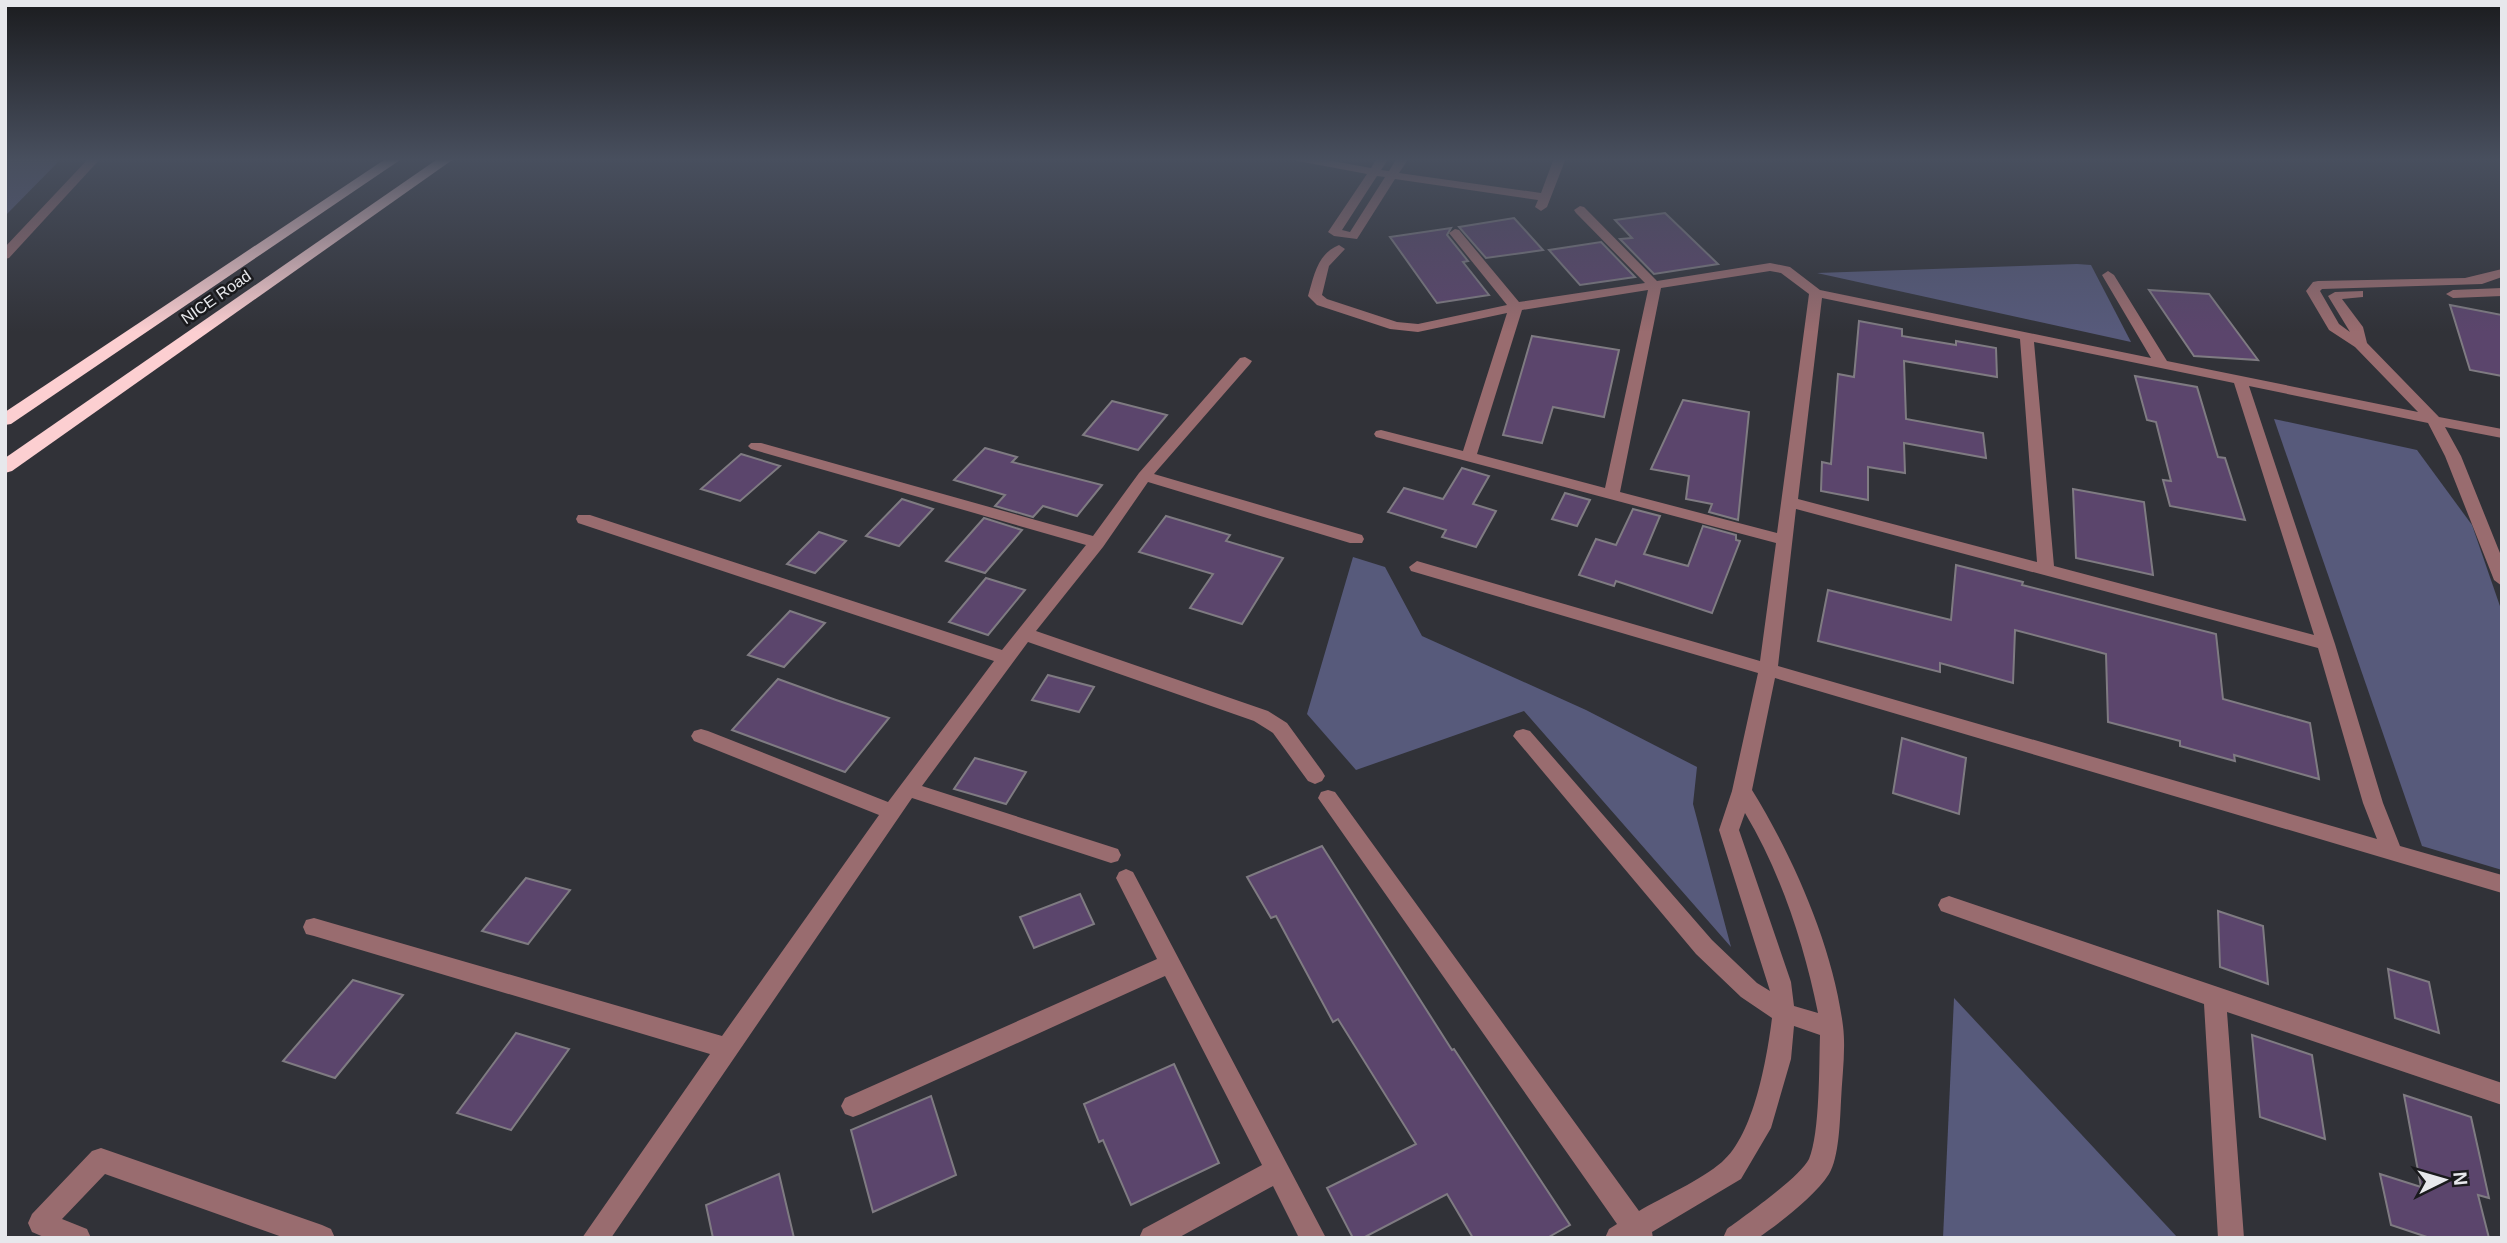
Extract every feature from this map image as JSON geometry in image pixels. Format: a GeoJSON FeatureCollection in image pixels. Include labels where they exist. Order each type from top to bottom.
{"type":"FeatureCollection","features":[{"type":"Feature","properties":{"kind":"highway","name":"NICE Road"},"geometry":{"type":"LineString","coordinates":[[5,420],[309,216]]}},
{"type":"Feature","properties":{"kind":"highway","name":"NICE Road"},"geometry":{"type":"LineString","coordinates":[[5,467],[365,216]]}},
{"type":"Feature","properties":{"kind":"street"},"geometry":{"type":"LineString","coordinates":[[5,255],[41,216]]}},
{"type":"Feature","properties":{"kind":"street"},"geometry":{"type":"LineString","coordinates":[[1345,216],[1334,232],[1353,236],[1366,216]]}},
{"type":"Feature","properties":{"kind":"street"},"geometry":{"type":"LineString","coordinates":[[1586,216],[1655,286]]}},
{"type":"Feature","properties":{"kind":"street"},"geometry":{"type":"LineString","coordinates":[[1455,233],[1516,307]]}},
{"type":"Feature","properties":{"kind":"street"},"geometry":{"type":"LineString","coordinates":[[1339,249],[1323,265],[1315,296],[1322,302],[1395,326],[1418,328],[1516,307],[1770,267],[1785,270],[1816,293],[2502,434]]}},
{"type":"Feature","properties":{"kind":"street"},"geometry":{"type":"LineString","coordinates":[[2502,273],[2475,282],[2325,284],[2314,287],[2313,291],[2334,327],[2360,344],[2434,420],[2453,456],[2502,580]]}},
{"type":"Feature","properties":{"kind":"street"},"geometry":{"type":"LineString","coordinates":[[2108,275],[2162,364]]}},
{"type":"Feature","properties":{"kind":"street"},"geometry":{"type":"LineString","coordinates":[[1611,495],[1655,286]]}},
{"type":"Feature","properties":{"kind":"street"},"geometry":{"type":"LineString","coordinates":[[2360,344],[2356,327],[2336,303],[2335,296],[2502,292]]}},
{"type":"Feature","properties":{"kind":"street"},"geometry":{"type":"LineString","coordinates":[[1328,797],[1632,1234],[1732,1170],[1759,1128],[1779,1059],[1784,1013],[1780,982],[1729,830],[1742,791],[1768,670],[1816,293]]}},
{"type":"Feature","properties":{"kind":"street"},"geometry":{"type":"LineString","coordinates":[[1468,458],[1516,307]]}},
{"type":"Feature","properties":{"kind":"street"},"geometry":{"type":"LineString","coordinates":[[2027,336],[2046,570]]}},
{"type":"Feature","properties":{"kind":"street"},"geometry":{"type":"LineString","coordinates":[[595,1238],[891,811],[1005,658],[1097,543],[1144,475],[1245,361]]}},
{"type":"Feature","properties":{"kind":"street"},"geometry":{"type":"LineString","coordinates":[[2239,380],[2326,643],[2373,803],[2392,852]]}},
{"type":"Feature","properties":{"kind":"street"},"geometry":{"type":"LineString","coordinates":[[1381,434],[1784,540]]}},
{"type":"Feature","properties":{"kind":"street"},"geometry":{"type":"LineString","coordinates":[[757,446],[1097,543]]}},
{"type":"Feature","properties":{"kind":"street"},"geometry":{"type":"LineString","coordinates":[[1144,475],[1356,538]]}},
{"type":"Feature","properties":{"kind":"street"},"geometry":{"type":"LineString","coordinates":[[1789,502],[2326,643]]}},
{"type":"Feature","properties":{"kind":"street"},"geometry":{"type":"LineString","coordinates":[[584,519],[1005,658]]}},
{"type":"Feature","properties":{"kind":"street"},"geometry":{"type":"LineString","coordinates":[[1417,567],[2502,884]]}},
{"type":"Feature","properties":{"kind":"street"},"geometry":{"type":"LineString","coordinates":[[1024,634],[1261,716],[1280,728],[1315,776]]}},
{"type":"Feature","properties":{"kind":"street"},"geometry":{"type":"LineString","coordinates":[[701,736],[891,811]]}},
{"type":"Feature","properties":{"kind":"street"},"geometry":{"type":"LineString","coordinates":[[1522,736],[1704,947],[1749,990],[1784,1013],[1832,1028]]}},
{"type":"Feature","properties":{"kind":"street"},"geometry":{"type":"LineString","coordinates":[[908,789],[1111,855]]}},
{"type":"Feature","properties":{"kind":"street"},"geometry":{"type":"LineString","coordinates":[[1736,1238],[1756,1224],[1820,1165],[1828,1121],[1832,1028],[1819,964],[1795,898],[1770,837],[1742,791]]}},
{"type":"Feature","properties":{"kind":"street"},"geometry":{"type":"LineString","coordinates":[[1126,878],[1313,1238]]}},
{"type":"Feature","properties":{"kind":"street"},"geometry":{"type":"LineString","coordinates":[[1949,905],[2502,1094]]}},
{"type":"Feature","properties":{"kind":"street"},"geometry":{"type":"LineString","coordinates":[[314,927],[727,1048]]}},
{"type":"Feature","properties":{"kind":"street"},"geometry":{"type":"LineString","coordinates":[[853,1107],[1171,963]]}},
{"type":"Feature","properties":{"kind":"street"},"geometry":{"type":"LineString","coordinates":[[2215,998],[2231,1238]]}},
{"type":"Feature","properties":{"kind":"street"},"geometry":{"type":"LineString","coordinates":[[78,1238],[41,1223],[102,1160],[322,1238]]}},
{"type":"Feature","properties":{"kind":"street"},"geometry":{"type":"LineString","coordinates":[[1152,1238],[1278,1170]]}},
{"type":"Feature","properties":{"kind":"shaded area"},"geometry":{"type":"Polygon","coordinates":[[[2077,264],[2091,265],[2131,342],[1817,273],[2077,264]]]}},
{"type":"Feature","properties":{"kind":"shaded area"},"geometry":{"type":"Polygon","coordinates":[[[2274,419],[2417,450],[2472,525],[2502,612],[2502,870],[2422,846],[2274,419]]]}},
{"type":"Feature","properties":{"kind":"shaded area"},"geometry":{"type":"Polygon","coordinates":[[[1353,557],[1385,567],[1422,636],[1586,710],[1697,767],[1693,804],[1731,947],[1524,711],[1356,770],[1307,714],[1353,557]]]}},
{"type":"Feature","properties":{"kind":"shaded area"},"geometry":{"type":"Polygon","coordinates":[[[1954,998],[2178,1238],[1943,1238],[1954,998]]]}},
{"type":"Feature","properties":{"kind":"building"},"geometry":{"type":"Polygon","coordinates":[[[1668,216],[1718,264],[1654,274],[1620,239],[1632,238],[1615,220],[1668,216]]]}},
{"type":"Feature","properties":{"kind":"building"},"geometry":{"type":"Polygon","coordinates":[[[1514,218],[1543,250],[1486,258],[1459,227],[1514,218]]]}},
{"type":"Feature","properties":{"kind":"building"},"geometry":{"type":"Polygon","coordinates":[[[1451,228],[1447,235],[1468,261],[1463,262],[1489,295],[1437,303],[1390,237],[1451,228]]]}},
{"type":"Feature","properties":{"kind":"building"},"geometry":{"type":"Polygon","coordinates":[[[1601,242],[1635,277],[1580,285],[1549,250],[1601,242]]]}},
{"type":"Feature","properties":{"kind":"building"},"geometry":{"type":"Polygon","coordinates":[[[2149,290],[2209,294],[2258,360],[2194,356],[2149,290]]]}},
{"type":"Feature","properties":{"kind":"building"},"geometry":{"type":"Polygon","coordinates":[[[2450,305],[2502,315],[2502,376],[2470,370],[2450,305]]]}},
{"type":"Feature","properties":{"kind":"building"},"geometry":{"type":"Polygon","coordinates":[[[1859,321],[1902,329],[1902,336],[1996,348],[1997,377],[1904,361],[1906,419],[1983,433],[1986,458],[1904,443],[1905,473],[1868,467],[1868,500],[1821,491],[1822,462],[1831,464],[1838,374],[1854,377],[1859,321]]]}},
{"type":"Feature","properties":{"kind":"building"},"geometry":{"type":"Polygon","coordinates":[[[1532,336],[1619,350],[1604,417],[1553,407],[1542,443],[1503,435],[1532,336]]]}},
{"type":"Feature","properties":{"kind":"building"},"geometry":{"type":"Polygon","coordinates":[[[2135,376],[2197,387],[2218,457],[2225,458],[2245,520],[2170,506],[2163,480],[2171,481],[2156,422],[2147,420],[2135,376]]]}},
{"type":"Feature","properties":{"kind":"building"},"geometry":{"type":"Polygon","coordinates":[[[1683,400],[1749,412],[1738,520],[1709,512],[1712,504],[1686,499],[1689,476],[1651,469],[1683,400]]]}},
{"type":"Feature","properties":{"kind":"building"},"geometry":{"type":"Polygon","coordinates":[[[1112,401],[1167,415],[1138,450],[1083,435],[1112,401]]]}},
{"type":"Feature","properties":{"kind":"building"},"geometry":{"type":"Polygon","coordinates":[[[985,448],[1017,457],[1012,462],[1102,485],[1077,516],[1043,506],[1033,517],[995,506],[1005,495],[954,480],[985,448]]]}},
{"type":"Feature","properties":{"kind":"building"},"geometry":{"type":"Polygon","coordinates":[[[741,454],[780,466],[740,501],[701,489],[741,454]]]}},
{"type":"Feature","properties":{"kind":"building"},"geometry":{"type":"Polygon","coordinates":[[[1462,468],[1489,476],[1473,504],[1496,511],[1476,547],[1442,537],[1446,530],[1388,512],[1404,488],[1443,499],[1462,468]]]}},
{"type":"Feature","properties":{"kind":"building"},"geometry":{"type":"Polygon","coordinates":[[[2073,489],[2144,502],[2153,575],[2076,558],[2073,489]]]}},
{"type":"Feature","properties":{"kind":"building"},"geometry":{"type":"Polygon","coordinates":[[[1565,493],[1590,500],[1577,526],[1552,519],[1565,493]]]}},
{"type":"Feature","properties":{"kind":"building"},"geometry":{"type":"Polygon","coordinates":[[[902,499],[933,509],[899,546],[866,536],[902,499]]]}},
{"type":"Feature","properties":{"kind":"building"},"geometry":{"type":"Polygon","coordinates":[[[1633,509],[1660,516],[1644,554],[1688,566],[1703,526],[1736,535],[1736,540],[1740,541],[1712,613],[1616,581],[1614,586],[1579,575],[1596,539],[1616,545],[1633,509]]]}},
{"type":"Feature","properties":{"kind":"building"},"geometry":{"type":"Polygon","coordinates":[[[1166,516],[1230,535],[1226,541],[1283,558],[1242,624],[1190,608],[1213,574],[1139,552],[1166,516]]]}},
{"type":"Feature","properties":{"kind":"building"},"geometry":{"type":"Polygon","coordinates":[[[984,518],[1022,530],[985,573],[946,561],[984,518]]]}},
{"type":"Feature","properties":{"kind":"building"},"geometry":{"type":"Polygon","coordinates":[[[819,532],[846,541],[815,573],[787,564],[819,532]]]}},
{"type":"Feature","properties":{"kind":"building"},"geometry":{"type":"Polygon","coordinates":[[[1956,565],[2023,582],[2022,585],[2216,634],[2223,699],[2310,723],[2319,779],[2234,755],[2235,761],[2180,746],[2180,741],[2108,722],[2106,654],[2015,630],[2013,683],[1940,663],[1940,672],[1818,641],[1828,590],[1951,620],[1956,565]]]}},
{"type":"Feature","properties":{"kind":"building"},"geometry":{"type":"Polygon","coordinates":[[[986,578],[1025,590],[988,635],[949,622],[986,578]]]}},
{"type":"Feature","properties":{"kind":"building"},"geometry":{"type":"Polygon","coordinates":[[[790,611],[825,623],[784,667],[748,655],[790,611]]]}},
{"type":"Feature","properties":{"kind":"building"},"geometry":{"type":"Polygon","coordinates":[[[1048,675],[1094,687],[1079,712],[1032,700],[1048,675]]]}},
{"type":"Feature","properties":{"kind":"building"},"geometry":{"type":"Polygon","coordinates":[[[778,679],[889,718],[845,772],[732,730],[778,679]]]}},
{"type":"Feature","properties":{"kind":"building"},"geometry":{"type":"Polygon","coordinates":[[[1902,738],[1966,758],[1959,814],[1893,793],[1902,738]]]}},
{"type":"Feature","properties":{"kind":"building"},"geometry":{"type":"Polygon","coordinates":[[[975,758],[1026,772],[1006,804],[954,789],[975,758]]]}},
{"type":"Feature","properties":{"kind":"building"},"geometry":{"type":"Polygon","coordinates":[[[1322,846],[1452,1050],[1454,1049],[1570,1225],[1547,1238],[1473,1238],[1447,1194],[1363,1238],[1353,1238],[1327,1188],[1416,1144],[1338,1019],[1333,1022],[1276,916],[1271,918],[1247,877],[1322,846]]]}},
{"type":"Feature","properties":{"kind":"building"},"geometry":{"type":"Polygon","coordinates":[[[526,878],[570,890],[528,944],[482,931],[526,878]]]}},
{"type":"Feature","properties":{"kind":"building"},"geometry":{"type":"Polygon","coordinates":[[[1080,894],[1094,924],[1034,948],[1020,917],[1080,894]]]}},
{"type":"Feature","properties":{"kind":"building"},"geometry":{"type":"Polygon","coordinates":[[[2218,911],[2263,926],[2268,984],[2220,967],[2218,911]]]}},
{"type":"Feature","properties":{"kind":"building"},"geometry":{"type":"Polygon","coordinates":[[[2388,969],[2429,982],[2439,1033],[2395,1018],[2388,969]]]}},
{"type":"Feature","properties":{"kind":"building"},"geometry":{"type":"Polygon","coordinates":[[[353,980],[403,995],[335,1078],[283,1061],[353,980]]]}},
{"type":"Feature","properties":{"kind":"building"},"geometry":{"type":"Polygon","coordinates":[[[516,1033],[569,1049],[511,1130],[457,1113],[516,1033]]]}},
{"type":"Feature","properties":{"kind":"building"},"geometry":{"type":"Polygon","coordinates":[[[2252,1035],[2312,1055],[2325,1139],[2260,1117],[2252,1035]]]}},
{"type":"Feature","properties":{"kind":"building"},"geometry":{"type":"Polygon","coordinates":[[[1174,1064],[1219,1163],[1131,1205],[1103,1140],[1099,1142],[1084,1104],[1174,1064]]]}},
{"type":"Feature","properties":{"kind":"building"},"geometry":{"type":"Polygon","coordinates":[[[2404,1095],[2471,1117],[2489,1198],[2478,1195],[2489,1238],[2430,1238],[2391,1225],[2380,1174],[2421,1187],[2404,1095]]]}},
{"type":"Feature","properties":{"kind":"building"},"geometry":{"type":"Polygon","coordinates":[[[931,1096],[956,1175],[873,1212],[851,1130],[931,1096]]]}},
{"type":"Feature","properties":{"kind":"building"},"geometry":{"type":"Polygon","coordinates":[[[779,1174],[794,1238],[713,1238],[706,1205],[779,1174]]]}}]}
